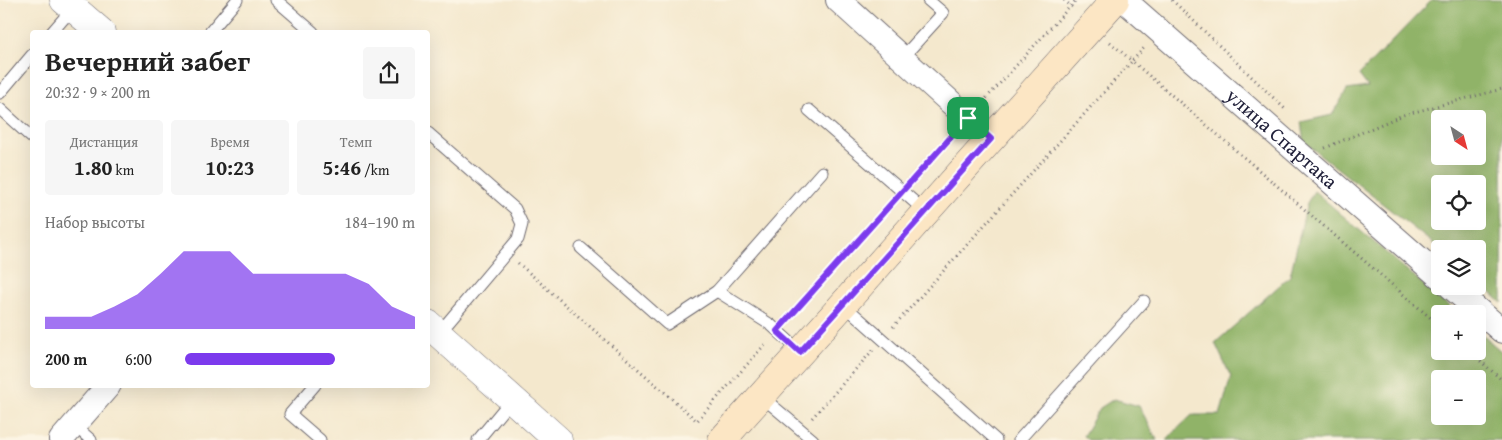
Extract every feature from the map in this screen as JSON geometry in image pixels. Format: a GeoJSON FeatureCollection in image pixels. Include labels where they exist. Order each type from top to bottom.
{"type":"FeatureCollection","features":[{"type":"Feature","properties":{"kind":"main road"},"geometry":{"type":"LineString","coordinates":[[722,440],[1115,0]]}},
{"type":"Feature","properties":{"kind":"street"},"geometry":{"type":"LineString","coordinates":[[838,0],[991,139]]}},
{"type":"Feature","properties":{"kind":"street","name":"улица Спартака"},"geometry":{"type":"LineString","coordinates":[[1124,0],[1431,269]]}},
{"type":"Feature","properties":{"kind":"street"},"geometry":{"type":"LineString","coordinates":[[69,4],[99,30]]}},
{"type":"Feature","properties":{"kind":"street"},"geometry":{"type":"LineString","coordinates":[[1460,295],[1502,331]]}},
{"type":"Feature","properties":{"kind":"street"},"geometry":{"type":"LineString","coordinates":[[433,329],[558,440]]}},
{"type":"Feature","properties":{"kind":"street"},"geometry":{"type":"LineString","coordinates":[[76,435],[107,388]]}},
{"type":"Feature","properties":{"kind":"lane"},"geometry":{"type":"LineString","coordinates":[[212,30],[237,0]]}},
{"type":"Feature","properties":{"kind":"lane"},"geometry":{"type":"LineString","coordinates":[[276,0],[311,30]]}},
{"type":"Feature","properties":{"kind":"lane"},"geometry":{"type":"LineString","coordinates":[[902,58],[943,13],[928,0]]}},
{"type":"Feature","properties":{"kind":"lane"},"geometry":{"type":"LineString","coordinates":[[53,30],[69,4]]}},
{"type":"Feature","properties":{"kind":"lane"},"geometry":{"type":"LineString","coordinates":[[0,94],[30,58]]}},
{"type":"Feature","properties":{"kind":"lane"},"geometry":{"type":"LineString","coordinates":[[0,109],[30,136]]}},
{"type":"Feature","properties":{"kind":"lane"},"geometry":{"type":"LineString","coordinates":[[809,110],[926,212]]}},
{"type":"Feature","properties":{"kind":"lane"},"geometry":{"type":"LineString","coordinates":[[430,135],[515,209],[522,224],[518,239],[433,329]]}},
{"type":"Feature","properties":{"kind":"lane"},"geometry":{"type":"LineString","coordinates":[[581,248],[667,324],[717,291],[822,172]]}},
{"type":"Feature","properties":{"kind":"lane"},"geometry":{"type":"LineString","coordinates":[[717,291],[777,331],[800,352]]}},
{"type":"Feature","properties":{"kind":"lane"},"geometry":{"type":"LineString","coordinates":[[1019,440],[1144,301]]}},
{"type":"Feature","properties":{"kind":"lane"},"geometry":{"type":"LineString","coordinates":[[844,304],[996,440]]}},
{"type":"Feature","properties":{"kind":"lane"},"geometry":{"type":"LineString","coordinates":[[310,388],[290,414],[320,440]]}},
{"type":"Feature","properties":{"kind":"lane"},"geometry":{"type":"LineString","coordinates":[[761,396],[813,440]]}},
{"type":"Feature","properties":{"kind":"lane"},"geometry":{"type":"LineString","coordinates":[[478,440],[512,399]]}},
{"type":"Feature","properties":{"kind":"path"},"geometry":{"type":"LineString","coordinates":[[506,252],[697,421],[1076,0]]}},
{"type":"Feature","properties":{"kind":"path"},"geometry":{"type":"LineString","coordinates":[[1172,0],[1291,115]]}},
{"type":"Feature","properties":{"kind":"path"},"geometry":{"type":"LineString","coordinates":[[801,430],[1132,61],[1431,318]]}},
{"type":"Feature","properties":{"kind":"path"},"geometry":{"type":"LineString","coordinates":[[1318,141],[1324,148],[1403,115],[1502,89]]}},
{"type":"Feature","properties":{"kind":"path"},"geometry":{"type":"LineString","coordinates":[[1479,360],[1502,380]]}},
{"type":"Feature","properties":{"kind":"green space"},"geometry":{"type":"Polygon","coordinates":[[[1432,0],[1502,0],[1502,303],[1486,288],[1486,240],[1431,240],[1431,242],[1304,142],[1301,122],[1332,115],[1347,90],[1368,87],[1359,75],[1432,0]]]}},
{"type":"Feature","properties":{"kind":"green space"},"geometry":{"type":"Polygon","coordinates":[[[1314,191],[1431,291],[1431,295],[1436,295],[1447,305],[1431,305],[1431,360],[1486,360],[1486,338],[1502,352],[1502,440],[1166,440],[1192,415],[1220,415],[1231,377],[1215,343],[1290,276],[1307,203],[1314,191]]]}},
{"type":"Feature","properties":{"kind":"green space"},"geometry":{"type":"Polygon","coordinates":[[[1114,399],[1139,406],[1157,440],[1088,440],[1083,436],[1100,408],[1114,399]]]}},
{"type":"Feature","properties":{"kind":"route"},"geometry":{"type":"LineString","coordinates":[[968,118],[991,139],[800,352],[777,331],[968,118]]}}]}
